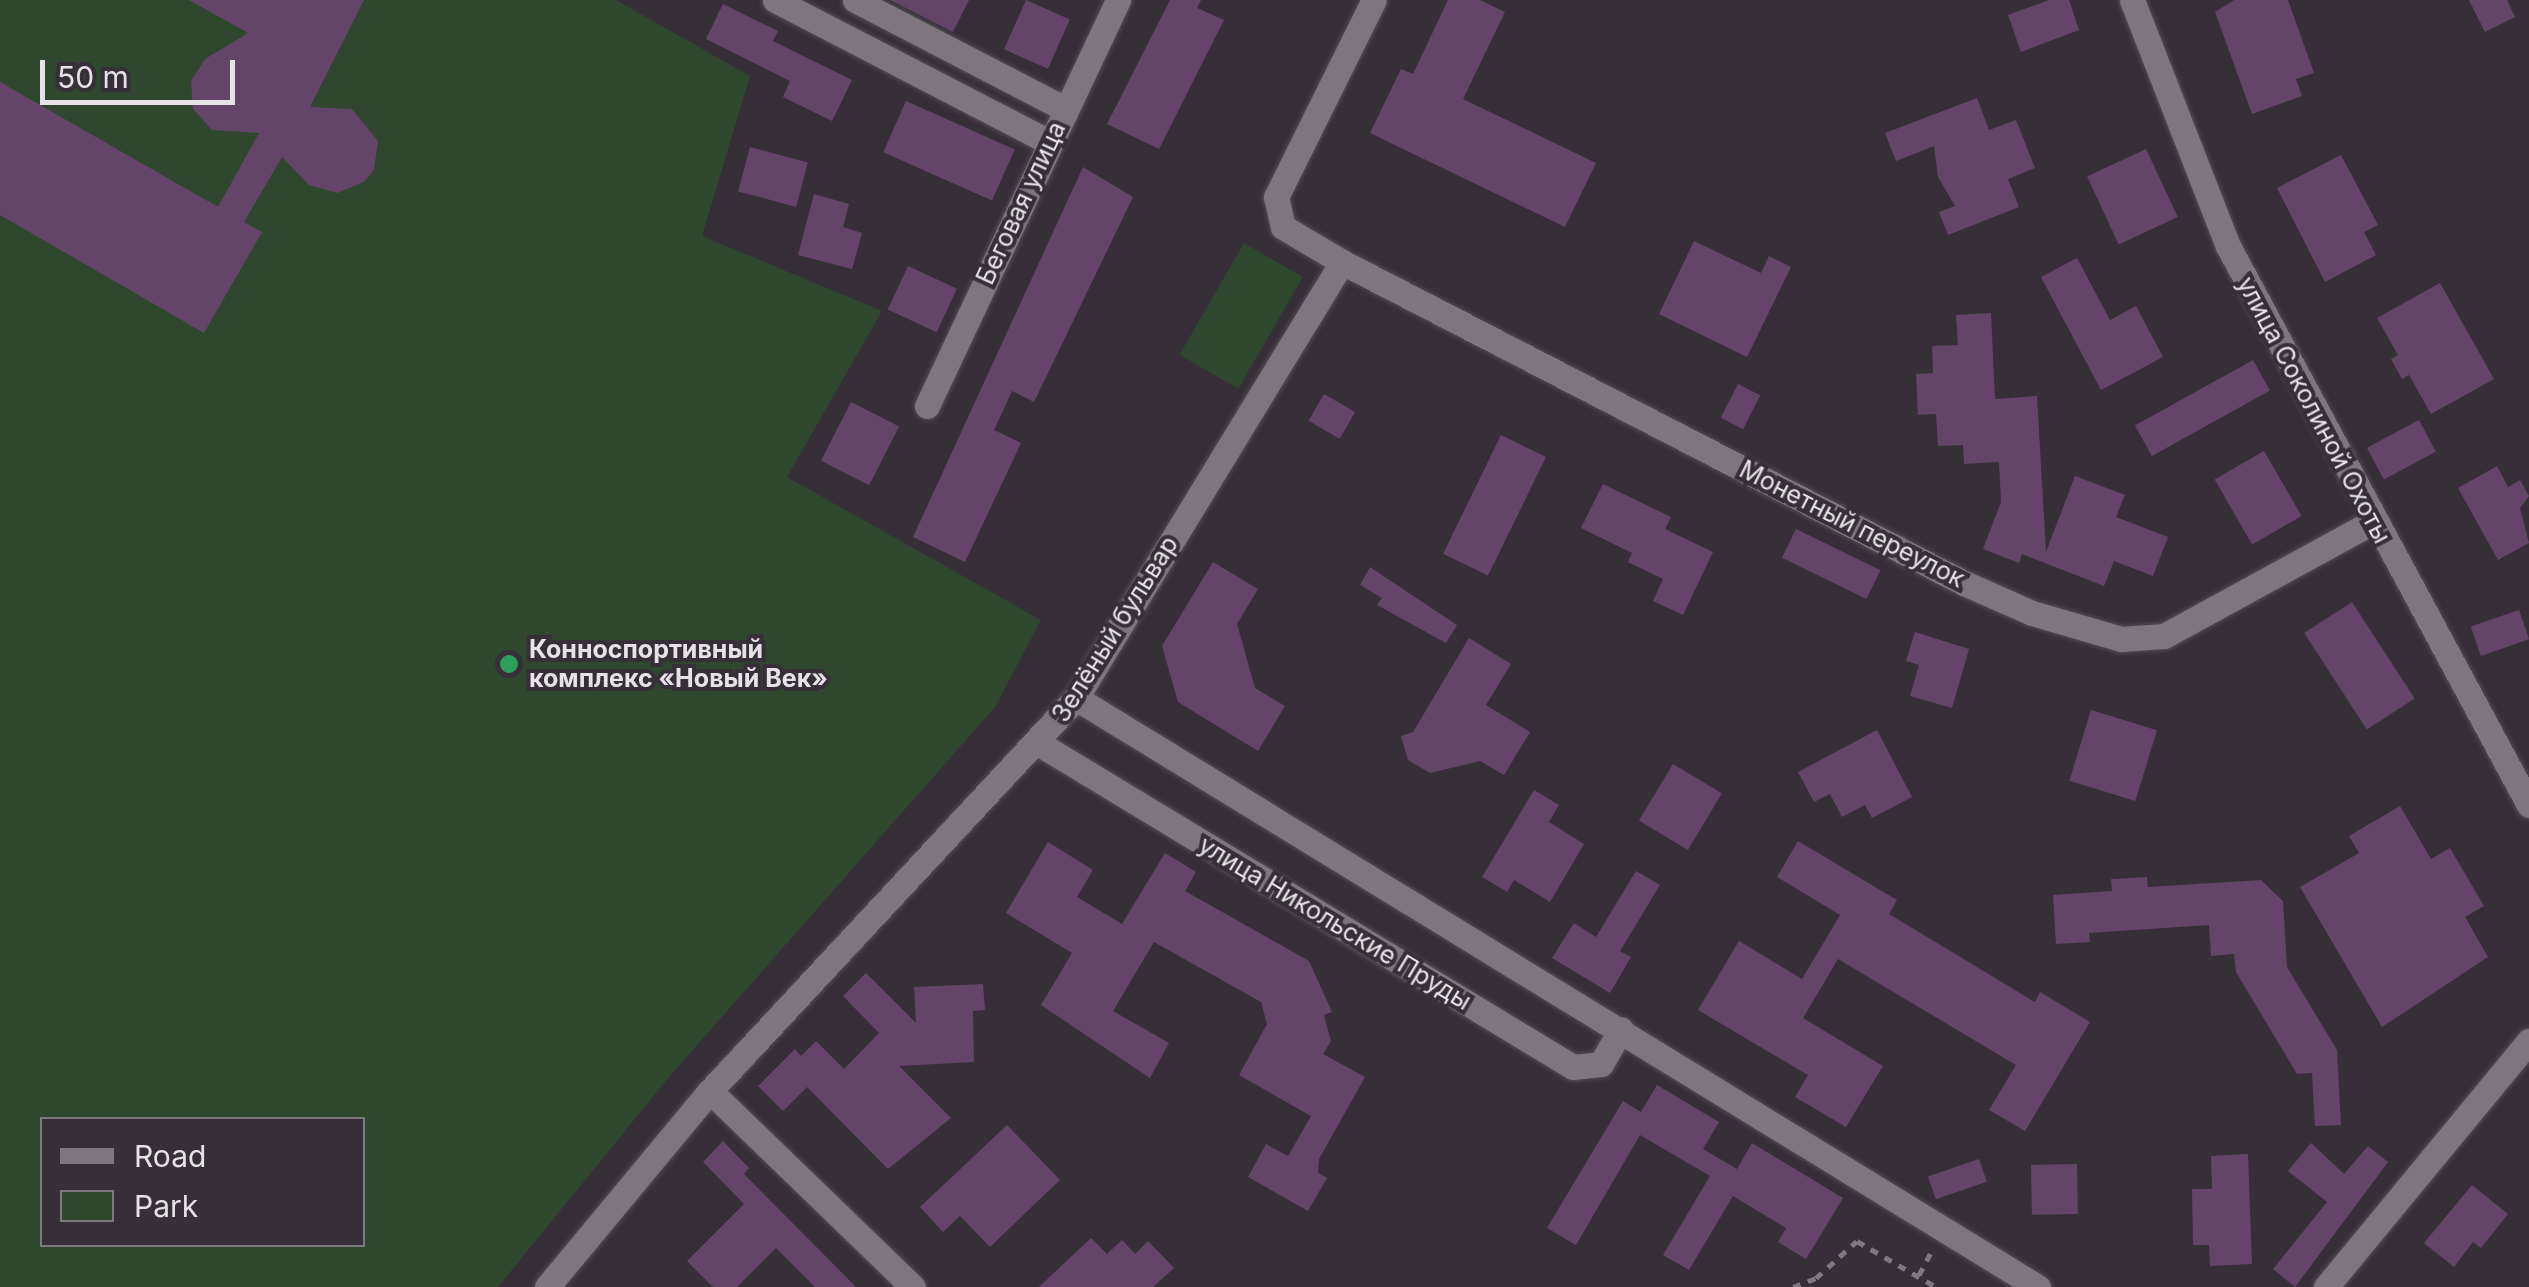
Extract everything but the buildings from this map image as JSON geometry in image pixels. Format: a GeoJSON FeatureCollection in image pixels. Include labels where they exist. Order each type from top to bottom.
{"type":"FeatureCollection","features":[{"type":"Feature","properties":{"kind":"street"},"geometry":{"type":"LineString","coordinates":[[775,0],[1049,142]]}},
{"type":"Feature","properties":{"kind":"street"},"geometry":{"type":"LineString","coordinates":[[855,0],[1065,109]]}},
{"type":"Feature","properties":{"kind":"street","name":"Беговая улица"},"geometry":{"type":"LineString","coordinates":[[927,406],[1118,0]]}},
{"type":"Feature","properties":{"kind":"street"},"geometry":{"type":"LineString","coordinates":[[1342,262],[1282,227],[1276,197],[1374,0]]}},
{"type":"Feature","properties":{"kind":"street","name":"улица Соколиной Охоты"},"geometry":{"type":"LineString","coordinates":[[2132,0],[2228,246],[2372,522],[2529,805]]}},
{"type":"Feature","properties":{"kind":"street","name":"Монетный переулок"},"geometry":{"type":"LineString","coordinates":[[1342,262],[1964,582],[2032,613],[2121,639],[2164,636],[2372,522]]}},
{"type":"Feature","properties":{"kind":"street","name":"Зелёный бульвар"},"geometry":{"type":"LineString","coordinates":[[547,1287],[710,1091],[1076,698],[1342,262]]}},
{"type":"Feature","properties":{"kind":"street"},"geometry":{"type":"LineString","coordinates":[[1076,698],[2038,1287]]}},
{"type":"Feature","properties":{"kind":"street","name":"улица Никольские Пруды"},"geometry":{"type":"LineString","coordinates":[[1038,742],[1573,1066],[1600,1064],[1622,1029]]}},
{"type":"Feature","properties":{"kind":"street"},"geometry":{"type":"LineString","coordinates":[[2326,1287],[2529,1041]]}},
{"type":"Feature","properties":{"kind":"street"},"geometry":{"type":"LineString","coordinates":[[710,1091],[913,1287]]}},
{"type":"Feature","properties":{"kind":"path"},"geometry":{"type":"LineString","coordinates":[[1794,1287],[1816,1278],[1857,1241],[1936,1287]]}},
{"type":"Feature","properties":{"kind":"green space","name":"Конноспортивный комплекс «Новый Век»"},"geometry":{"type":"Polygon","coordinates":[[[0,0],[616,0],[750,76],[702,236],[882,311],[787,477],[1041,620],[995,707],[669,1077],[498,1287],[0,1287],[0,0]]]}},
{"type":"Feature","properties":{"kind":"green space"},"geometry":{"type":"Polygon","coordinates":[[[1244,243],[1303,277],[1238,389],[1180,355],[1244,243]]]}},
{"type":"Feature","properties":{"kind":"place","name":"Конноспортивный комплекс «Новый Век»"},"geometry":{"type":"Point","coordinates":[509,664]}}]}
